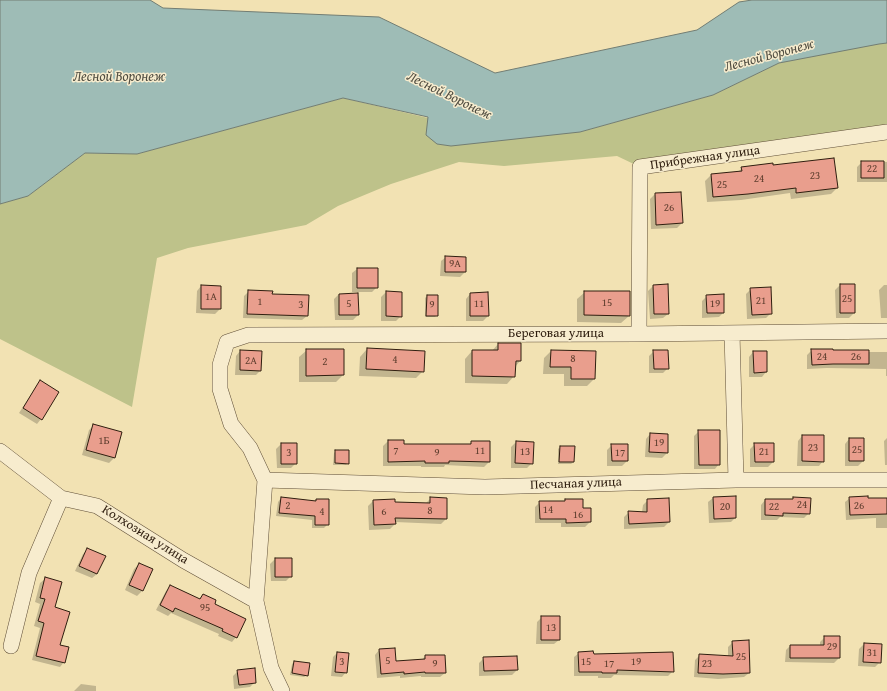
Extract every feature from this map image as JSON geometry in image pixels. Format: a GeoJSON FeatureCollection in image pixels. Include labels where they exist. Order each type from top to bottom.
{"type":"FeatureCollection","features":[{"type":"Feature","properties":{"kind":"street","name":"Прибрежная улица"},"geometry":{"type":"LineString","coordinates":[[639,334],[640,167],[887,132]]}},
{"type":"Feature","properties":{"kind":"street","name":"Береговая улица"},"geometry":{"type":"LineString","coordinates":[[265,480],[250,448],[230,424],[220,389],[220,365],[227,342],[248,336],[887,331]]}},
{"type":"Feature","properties":{"kind":"street"},"geometry":{"type":"LineString","coordinates":[[732,333],[736,480]]}},
{"type":"Feature","properties":{"kind":"street"},"geometry":{"type":"LineString","coordinates":[[0,451],[60,498],[29,573],[11,646]]}},
{"type":"Feature","properties":{"kind":"street"},"geometry":{"type":"LineString","coordinates":[[265,480],[256,601],[271,668],[282,691]]}},
{"type":"Feature","properties":{"kind":"street","name":"Песчаная улица"},"geometry":{"type":"LineString","coordinates":[[265,480],[485,487],[736,480],[887,480]]}},
{"type":"Feature","properties":{"kind":"street","name":"Колхозная улица"},"geometry":{"type":"LineString","coordinates":[[60,498],[97,506],[183,560],[256,601]]}},
{"type":"Feature","properties":{"kind":"green space"},"geometry":{"type":"Polygon","coordinates":[[[879,43],[887,43],[887,132],[640,167],[617,156],[504,166],[459,162],[391,184],[338,206],[306,225],[188,248],[157,258],[132,407],[0,339],[0,204],[28,196],[85,153],[137,154],[343,98],[428,118],[580,132],[713,95],[779,63],[879,43]]]}},
{"type":"Feature","properties":{"kind":"water","name":"Лесной Воронеж"},"geometry":{"type":"Polygon","coordinates":[[[0,0],[150,0],[163,8],[379,17],[495,73],[697,30],[739,2],[752,0],[887,0],[887,43],[779,63],[713,95],[580,132],[451,146],[437,144],[426,135],[428,117],[343,98],[137,154],[85,153],[28,196],[0,204],[0,0]]]}},
{"type":"Feature","properties":{"kind":"building"},"geometry":{"type":"Polygon","coordinates":[[[834,158],[838,188],[796,193],[796,188],[713,197],[711,174],[742,171],[741,167],[834,158]]]}},
{"type":"Feature","properties":{"kind":"building"},"geometry":{"type":"Polygon","coordinates":[[[861,161],[884,161],[884,178],[861,178],[861,161]]]}},
{"type":"Feature","properties":{"kind":"building"},"geometry":{"type":"Polygon","coordinates":[[[681,192],[683,223],[656,225],[655,193],[681,192]]]}},
{"type":"Feature","properties":{"kind":"building"},"geometry":{"type":"Polygon","coordinates":[[[445,256],[466,257],[466,272],[445,272],[445,256]]]}},
{"type":"Feature","properties":{"kind":"building"},"geometry":{"type":"Polygon","coordinates":[[[357,268],[378,268],[378,288],[357,288],[357,268]]]}},
{"type":"Feature","properties":{"kind":"building"},"geometry":{"type":"Polygon","coordinates":[[[668,284],[669,314],[654,314],[653,285],[668,284]]]}},
{"type":"Feature","properties":{"kind":"building"},"geometry":{"type":"Polygon","coordinates":[[[840,284],[855,284],[855,313],[840,313],[840,284]]]}},
{"type":"Feature","properties":{"kind":"building"},"geometry":{"type":"Polygon","coordinates":[[[201,285],[221,286],[221,309],[201,309],[201,285]]]}},
{"type":"Feature","properties":{"kind":"building"},"geometry":{"type":"Polygon","coordinates":[[[771,287],[772,314],[752,315],[750,288],[771,287]]]}},
{"type":"Feature","properties":{"kind":"building"},"geometry":{"type":"Polygon","coordinates":[[[248,290],[273,291],[272,294],[309,295],[308,316],[247,314],[248,290]]]}},
{"type":"Feature","properties":{"kind":"building"},"geometry":{"type":"Polygon","coordinates":[[[386,291],[402,292],[402,317],[386,316],[386,291]]]}},
{"type":"Feature","properties":{"kind":"building"},"geometry":{"type":"Polygon","coordinates":[[[584,291],[630,291],[630,316],[584,315],[584,291]]]}},
{"type":"Feature","properties":{"kind":"building"},"geometry":{"type":"Polygon","coordinates":[[[488,292],[489,316],[470,316],[470,293],[488,292]]]}},
{"type":"Feature","properties":{"kind":"building"},"geometry":{"type":"Polygon","coordinates":[[[358,293],[359,315],[339,315],[339,294],[358,293]]]}},
{"type":"Feature","properties":{"kind":"building"},"geometry":{"type":"Polygon","coordinates":[[[724,294],[724,313],[707,313],[706,295],[724,294]]]}},
{"type":"Feature","properties":{"kind":"building"},"geometry":{"type":"Polygon","coordinates":[[[427,295],[438,295],[438,316],[426,316],[427,295]]]}},
{"type":"Feature","properties":{"kind":"building"},"geometry":{"type":"Polygon","coordinates":[[[498,343],[521,343],[521,361],[516,361],[515,377],[472,376],[472,350],[498,350],[498,343]]]}},
{"type":"Feature","properties":{"kind":"building"},"geometry":{"type":"Polygon","coordinates":[[[367,348],[425,351],[424,372],[366,369],[367,348]]]}},
{"type":"Feature","properties":{"kind":"building"},"geometry":{"type":"Polygon","coordinates":[[[306,349],[344,349],[344,375],[306,376],[306,349]]]}},
{"type":"Feature","properties":{"kind":"building"},"geometry":{"type":"Polygon","coordinates":[[[811,349],[869,350],[869,364],[812,365],[811,349]]]}},
{"type":"Feature","properties":{"kind":"building"},"geometry":{"type":"Polygon","coordinates":[[[240,350],[262,351],[261,371],[240,370],[240,350]]]}},
{"type":"Feature","properties":{"kind":"building"},"geometry":{"type":"Polygon","coordinates":[[[551,350],[596,351],[595,379],[571,379],[571,367],[550,367],[551,350]]]}},
{"type":"Feature","properties":{"kind":"building"},"geometry":{"type":"Polygon","coordinates":[[[653,350],[668,350],[669,369],[654,369],[653,350]]]}},
{"type":"Feature","properties":{"kind":"building"},"geometry":{"type":"Polygon","coordinates":[[[753,351],[767,351],[767,372],[754,373],[753,351]]]}},
{"type":"Feature","properties":{"kind":"building"},"geometry":{"type":"Polygon","coordinates":[[[40,380],[59,392],[42,420],[23,408],[40,380]]]}},
{"type":"Feature","properties":{"kind":"building"},"geometry":{"type":"Polygon","coordinates":[[[93,424],[122,432],[115,458],[86,450],[93,424]]]}},
{"type":"Feature","properties":{"kind":"building"},"geometry":{"type":"Polygon","coordinates":[[[698,430],[720,430],[720,465],[699,465],[698,430]]]}},
{"type":"Feature","properties":{"kind":"building"},"geometry":{"type":"Polygon","coordinates":[[[650,433],[668,434],[668,453],[649,452],[650,433]]]}},
{"type":"Feature","properties":{"kind":"building"},"geometry":{"type":"Polygon","coordinates":[[[802,435],[824,435],[824,462],[802,461],[802,435]]]}},
{"type":"Feature","properties":{"kind":"building"},"geometry":{"type":"Polygon","coordinates":[[[849,438],[864,438],[864,461],[849,461],[849,438]]]}},
{"type":"Feature","properties":{"kind":"building"},"geometry":{"type":"Polygon","coordinates":[[[388,440],[404,440],[404,444],[471,444],[471,441],[490,441],[490,462],[388,462],[388,440]]]}},
{"type":"Feature","properties":{"kind":"building"},"geometry":{"type":"Polygon","coordinates":[[[516,441],[534,442],[533,464],[515,463],[516,441]]]}},
{"type":"Feature","properties":{"kind":"building"},"geometry":{"type":"Polygon","coordinates":[[[281,443],[297,443],[297,464],[281,464],[281,443]]]}},
{"type":"Feature","properties":{"kind":"building"},"geometry":{"type":"Polygon","coordinates":[[[754,443],[774,443],[774,462],[755,462],[754,443]]]}},
{"type":"Feature","properties":{"kind":"building"},"geometry":{"type":"Polygon","coordinates":[[[611,444],[628,444],[628,461],[612,461],[611,444]]]}},
{"type":"Feature","properties":{"kind":"building"},"geometry":{"type":"Polygon","coordinates":[[[560,446],[575,446],[574,462],[559,462],[560,446]]]}},
{"type":"Feature","properties":{"kind":"building"},"geometry":{"type":"Polygon","coordinates":[[[335,450],[349,450],[349,464],[335,463],[335,450]]]}},
{"type":"Feature","properties":{"kind":"building"},"geometry":{"type":"Polygon","coordinates":[[[736,496],[736,518],[714,519],[713,497],[736,496]]]}},
{"type":"Feature","properties":{"kind":"building"},"geometry":{"type":"Polygon","coordinates":[[[868,496],[868,498],[887,498],[887,514],[850,515],[849,497],[868,496]]]}},
{"type":"Feature","properties":{"kind":"building"},"geometry":{"type":"Polygon","coordinates":[[[281,497],[316,501],[316,499],[329,499],[329,525],[315,525],[315,516],[279,513],[281,497]]]}},
{"type":"Feature","properties":{"kind":"building"},"geometry":{"type":"Polygon","coordinates":[[[430,497],[447,498],[447,519],[395,518],[396,524],[374,525],[373,500],[395,499],[395,502],[430,503],[430,497]]]}},
{"type":"Feature","properties":{"kind":"building"},"geometry":{"type":"Polygon","coordinates":[[[793,497],[811,498],[810,514],[783,513],[783,516],[765,515],[765,499],[793,499],[793,497]]]}},
{"type":"Feature","properties":{"kind":"building"},"geometry":{"type":"Polygon","coordinates":[[[669,498],[670,522],[629,524],[628,511],[647,512],[647,499],[669,498]]]}},
{"type":"Feature","properties":{"kind":"building"},"geometry":{"type":"Polygon","coordinates":[[[565,499],[583,499],[583,508],[591,508],[591,522],[566,523],[566,519],[540,519],[539,501],[565,501],[565,499]]]}},
{"type":"Feature","properties":{"kind":"building"},"geometry":{"type":"Polygon","coordinates":[[[87,548],[106,556],[97,574],[79,566],[87,548]]]}},
{"type":"Feature","properties":{"kind":"building"},"geometry":{"type":"Polygon","coordinates":[[[275,558],[292,558],[292,577],[275,577],[275,558]]]}},
{"type":"Feature","properties":{"kind":"building"},"geometry":{"type":"Polygon","coordinates":[[[139,563],[153,569],[143,591],[129,585],[139,563]]]}},
{"type":"Feature","properties":{"kind":"building"},"geometry":{"type":"Polygon","coordinates":[[[45,577],[62,582],[55,607],[70,612],[60,645],[69,647],[65,663],[36,656],[44,623],[38,621],[45,599],[40,598],[45,577]]]}},
{"type":"Feature","properties":{"kind":"building"},"geometry":{"type":"Polygon","coordinates":[[[170,585],[200,599],[203,594],[216,600],[215,604],[246,619],[237,638],[222,631],[223,629],[175,608],[173,612],[160,605],[170,585]]]}},
{"type":"Feature","properties":{"kind":"building"},"geometry":{"type":"Polygon","coordinates":[[[541,616],[560,616],[560,640],[541,640],[541,616]]]}},
{"type":"Feature","properties":{"kind":"building"},"geometry":{"type":"Polygon","coordinates":[[[824,636],[840,636],[840,658],[790,658],[790,645],[824,645],[824,636]]]}},
{"type":"Feature","properties":{"kind":"building"},"geometry":{"type":"Polygon","coordinates":[[[749,640],[750,673],[698,673],[699,654],[733,656],[732,641],[749,640]]]}},
{"type":"Feature","properties":{"kind":"building"},"geometry":{"type":"Polygon","coordinates":[[[864,643],[882,644],[881,663],[863,662],[864,643]]]}},
{"type":"Feature","properties":{"kind":"building"},"geometry":{"type":"Polygon","coordinates":[[[395,648],[396,661],[425,659],[425,655],[445,655],[446,673],[425,672],[404,674],[404,672],[381,674],[379,649],[395,648]]]}},
{"type":"Feature","properties":{"kind":"building"},"geometry":{"type":"Polygon","coordinates":[[[593,651],[594,654],[673,652],[674,672],[617,670],[617,673],[579,672],[578,652],[593,651]]]}},
{"type":"Feature","properties":{"kind":"building"},"geometry":{"type":"Polygon","coordinates":[[[337,652],[349,653],[347,673],[335,672],[337,652]]]}},
{"type":"Feature","properties":{"kind":"building"},"geometry":{"type":"Polygon","coordinates":[[[517,656],[518,670],[484,671],[483,657],[517,656]]]}},
{"type":"Feature","properties":{"kind":"building"},"geometry":{"type":"Polygon","coordinates":[[[294,661],[310,663],[308,676],[292,673],[294,661]]]}},
{"type":"Feature","properties":{"kind":"building"},"geometry":{"type":"Polygon","coordinates":[[[255,668],[256,683],[239,685],[237,670],[255,668]]]}}]}
